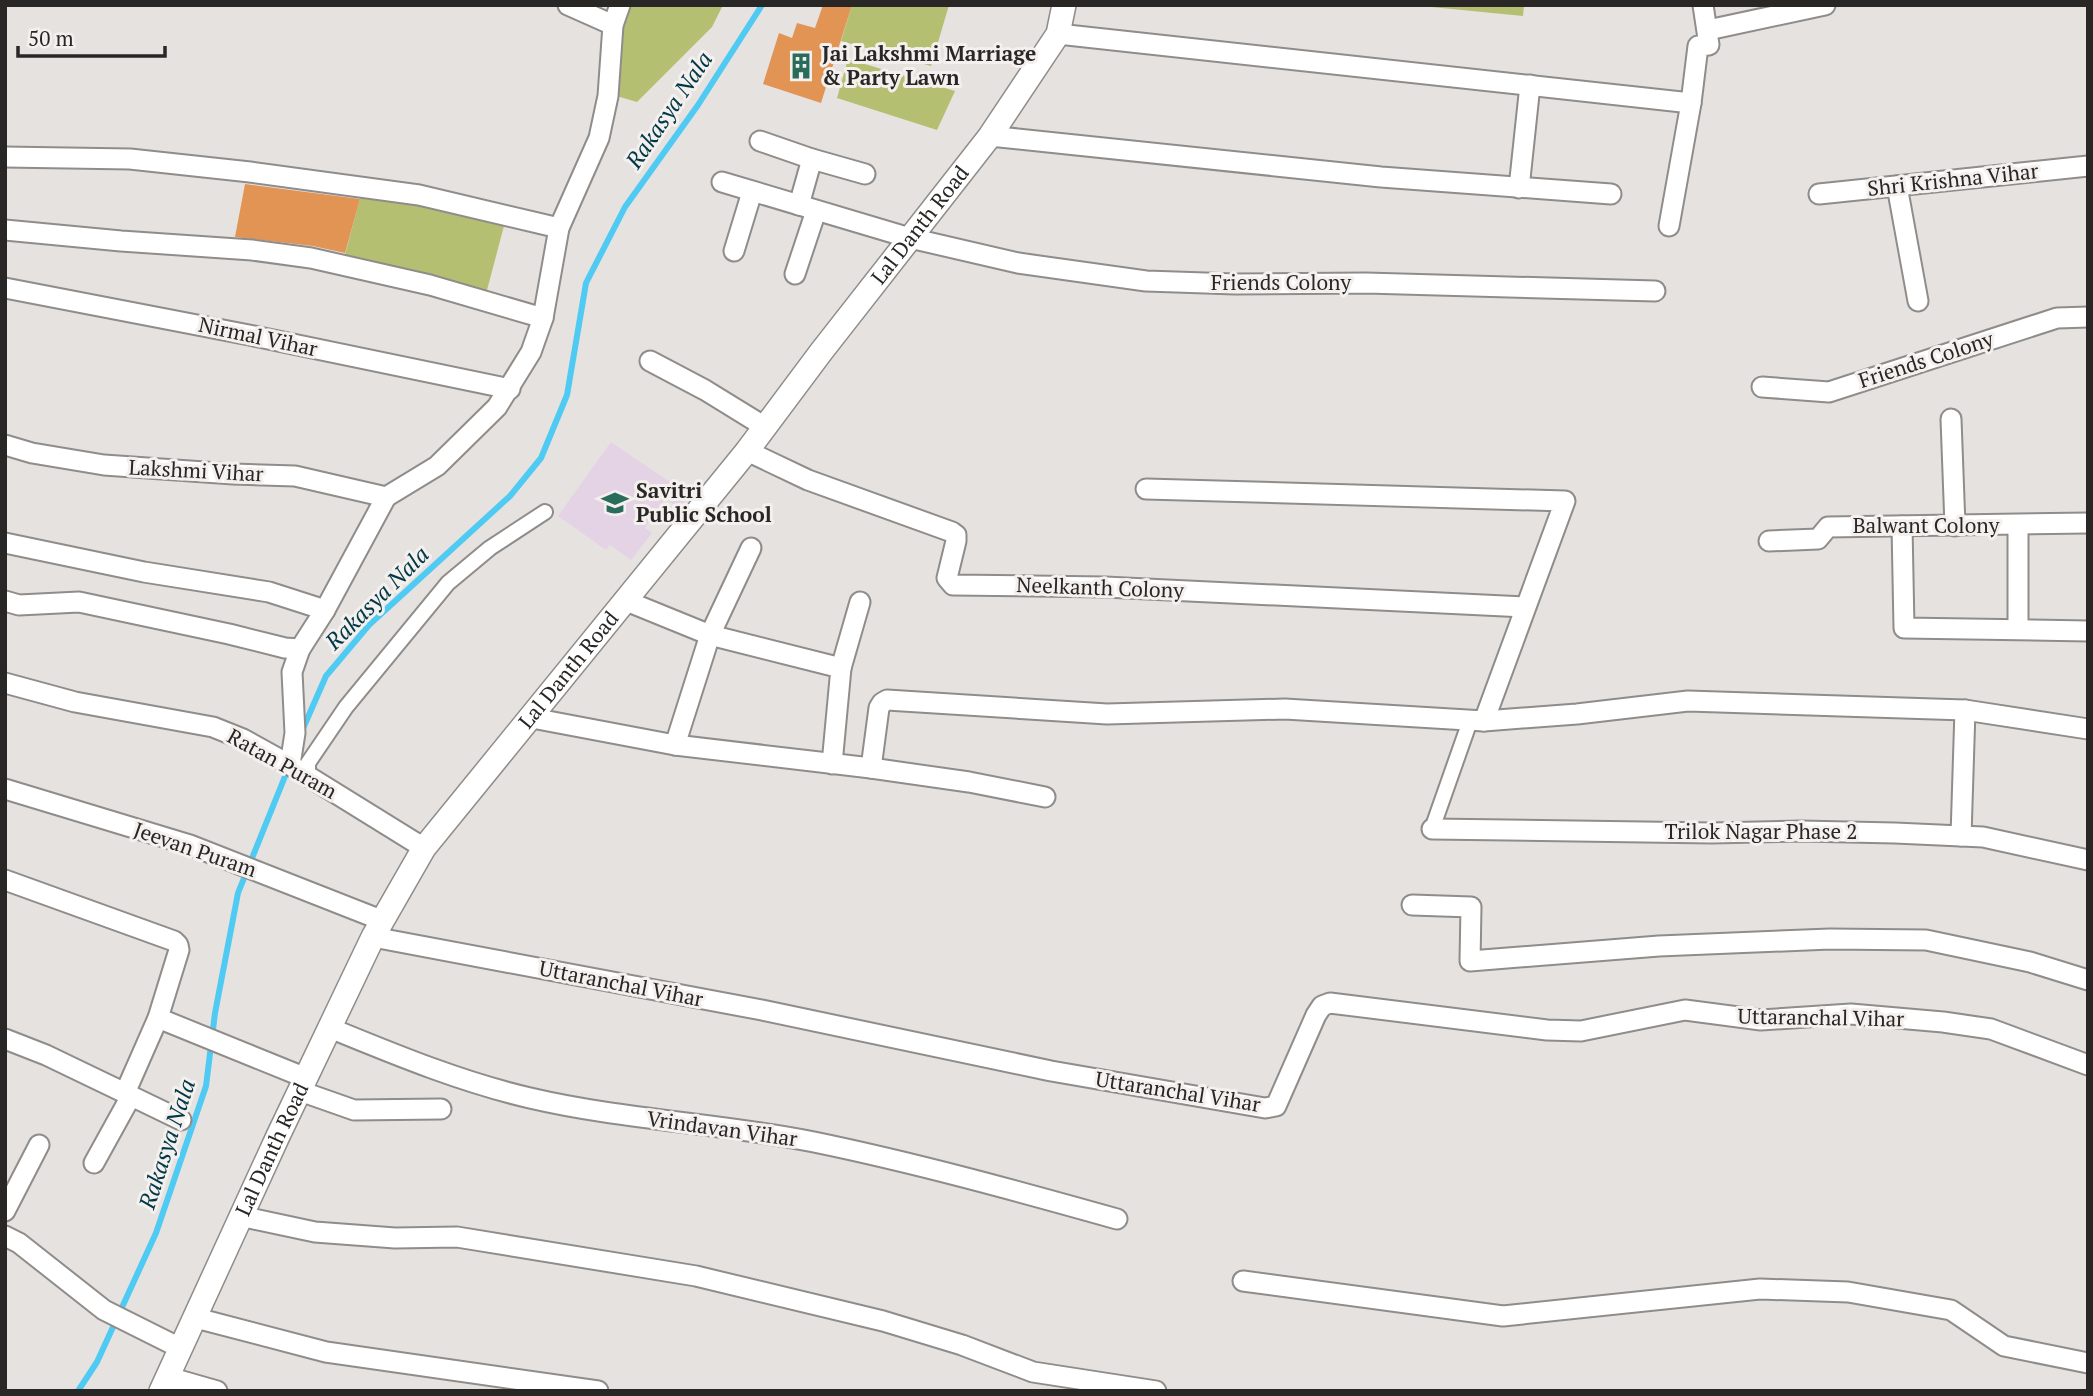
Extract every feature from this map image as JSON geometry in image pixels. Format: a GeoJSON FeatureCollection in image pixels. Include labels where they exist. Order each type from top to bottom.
{"type":"FeatureCollection","features":[{"type":"Feature","properties":{"kind":"street"},"geometry":{"type":"LineString","coordinates":[[568,5],[613,25]]}},
{"type":"Feature","properties":{"kind":"street"},"geometry":{"type":"LineString","coordinates":[[290,765],[295,733],[292,672],[300,649],[325,610],[386,497],[437,466],[497,407],[531,352],[543,318],[559,228],[599,138],[608,96],[613,25],[620,5]]}},
{"type":"Feature","properties":{"kind":"street","name":"Lal Danth Road"},"geometry":{"type":"LineString","coordinates":[[165,1384],[240,1216],[377,928],[424,848],[747,451],[990,136],[1058,34],[1064,5]]}},
{"type":"Feature","properties":{"kind":"street"},"geometry":{"type":"LineString","coordinates":[[1669,226],[1692,103],[1698,46],[1709,45],[1703,5]]}},
{"type":"Feature","properties":{"kind":"street"},"geometry":{"type":"LineString","coordinates":[[1708,30],[1825,5]]}},
{"type":"Feature","properties":{"kind":"street"},"geometry":{"type":"LineString","coordinates":[[1058,34],[1692,103]]}},
{"type":"Feature","properties":{"kind":"street"},"geometry":{"type":"LineString","coordinates":[[1520,188],[1530,85]]}},
{"type":"Feature","properties":{"kind":"street"},"geometry":{"type":"LineString","coordinates":[[990,136],[1354,174],[1611,194]]}},
{"type":"Feature","properties":{"kind":"street"},"geometry":{"type":"LineString","coordinates":[[760,141],[866,174]]}},
{"type":"Feature","properties":{"kind":"street"},"geometry":{"type":"LineString","coordinates":[[5,157],[130,159],[250,172],[419,195],[559,228]]}},
{"type":"Feature","properties":{"kind":"street"},"geometry":{"type":"LineString","coordinates":[[795,274],[813,159]]}},
{"type":"Feature","properties":{"kind":"street","name":"Shri Krishna Vihar"},"geometry":{"type":"LineString","coordinates":[[1819,194],[2088,166]]}},
{"type":"Feature","properties":{"kind":"street","name":"Friends Colony"},"geometry":{"type":"LineString","coordinates":[[722,182],[910,238],[1017,263],[1146,281],[1655,291]]}},
{"type":"Feature","properties":{"kind":"street"},"geometry":{"type":"LineString","coordinates":[[1897,186],[1918,301]]}},
{"type":"Feature","properties":{"kind":"street"},"geometry":{"type":"LineString","coordinates":[[734,251],[752,192]]}},
{"type":"Feature","properties":{"kind":"street"},"geometry":{"type":"LineString","coordinates":[[5,230],[252,250],[311,258],[430,285],[543,318]]}},
{"type":"Feature","properties":{"kind":"street","name":"Nirmal Vihar"},"geometry":{"type":"LineString","coordinates":[[5,288],[510,389]]}},
{"type":"Feature","properties":{"kind":"street","name":"Friends Colony"},"geometry":{"type":"LineString","coordinates":[[1762,387],[1829,392],[2057,318],[2088,317]]}},
{"type":"Feature","properties":{"kind":"street"},"geometry":{"type":"LineString","coordinates":[[650,360],[765,427]]}},
{"type":"Feature","properties":{"kind":"street"},"geometry":{"type":"LineString","coordinates":[[1951,419],[1955,526]]}},
{"type":"Feature","properties":{"kind":"street","name":"Lakshmi Vihar"},"geometry":{"type":"LineString","coordinates":[[5,445],[32,453],[104,465],[295,476],[386,497]]}},
{"type":"Feature","properties":{"kind":"street","name":"Neelkanth Colony"},"geometry":{"type":"LineString","coordinates":[[747,451],[808,480],[952,532],[956,535],[956,541],[947,578],[953,584],[1118,587],[1525,607]]}},
{"type":"Feature","properties":{"kind":"street"},"geometry":{"type":"LineString","coordinates":[[1146,489],[1565,501],[1525,607],[1432,829]]}},
{"type":"Feature","properties":{"kind":"street"},"geometry":{"type":"LineString","coordinates":[[309,776],[308,763],[346,706],[448,583],[490,548],[545,512]]}},
{"type":"Feature","properties":{"kind":"street","name":"Balwant Colony"},"geometry":{"type":"LineString","coordinates":[[1769,541],[1818,539],[1828,527],[2088,523]]}},
{"type":"Feature","properties":{"kind":"street"},"geometry":{"type":"LineString","coordinates":[[1902,526],[1904,628],[2088,631]]}},
{"type":"Feature","properties":{"kind":"street"},"geometry":{"type":"LineString","coordinates":[[2018,526],[2018,629]]}},
{"type":"Feature","properties":{"kind":"street"},"geometry":{"type":"LineString","coordinates":[[5,543],[144,572],[269,592],[325,610]]}},
{"type":"Feature","properties":{"kind":"street"},"geometry":{"type":"LineString","coordinates":[[675,745],[710,635],[751,548]]}},
{"type":"Feature","properties":{"kind":"street"},"geometry":{"type":"LineString","coordinates":[[624,600],[710,635],[841,668]]}},
{"type":"Feature","properties":{"kind":"street"},"geometry":{"type":"LineString","coordinates":[[5,601],[19,605],[79,603],[300,649]]}},
{"type":"Feature","properties":{"kind":"street"},"geometry":{"type":"LineString","coordinates":[[832,764],[841,668],[860,602]]}},
{"type":"Feature","properties":{"kind":"street","name":"Ratan Puram"},"geometry":{"type":"LineString","coordinates":[[5,683],[75,702],[213,727],[243,739],[290,765],[424,848]]}},
{"type":"Feature","properties":{"kind":"street"},"geometry":{"type":"LineString","coordinates":[[871,768],[879,708],[887,700],[1107,714],[1285,709],[1477,721],[1577,714],[1688,701],[1965,710],[2088,729]]}},
{"type":"Feature","properties":{"kind":"street"},"geometry":{"type":"LineString","coordinates":[[1961,836],[1965,710]]}},
{"type":"Feature","properties":{"kind":"street"},"geometry":{"type":"LineString","coordinates":[[531,718],[675,745],[871,768],[969,782],[1045,797]]}},
{"type":"Feature","properties":{"kind":"street","name":"Jeevan Puram"},"geometry":{"type":"LineString","coordinates":[[5,789],[190,845],[260,872],[377,928]]}},
{"type":"Feature","properties":{"kind":"street","name":"Trilok Nagar Phase 2"},"geometry":{"type":"LineString","coordinates":[[1432,829],[1712,833],[1814,831],[1983,837],[2088,860]]}},
{"type":"Feature","properties":{"kind":"street"},"geometry":{"type":"LineString","coordinates":[[5,880],[174,941],[178,945],[179,950],[158,1018],[128,1094],[94,1163]]}},
{"type":"Feature","properties":{"kind":"street"},"geometry":{"type":"LineString","coordinates":[[1412,905],[1471,907],[1470,961],[1672,946],[1830,939],[1926,940],[2030,962],[2088,980]]}},
{"type":"Feature","properties":{"kind":"street","name":"Uttaranchal Vihar"},"geometry":{"type":"LineString","coordinates":[[377,928],[1051,1071],[1265,1108],[1276,1105],[1315,1015],[1322,1006],[1330,1003],[1547,1030],[1581,1031],[1685,1010],[1761,1020],[1851,1014],[1991,1029],[2088,1065]]}},
{"type":"Feature","properties":{"kind":"street"},"geometry":{"type":"LineString","coordinates":[[158,1018],[225,1046],[354,1110],[440,1109]]}},
{"type":"Feature","properties":{"kind":"street","name":"Vrindavan Vihar"},"geometry":{"type":"LineString","coordinates":[[330,1028],[452,1077],[530,1098],[608,1113],[812,1142],[998,1185],[1117,1219]]}},
{"type":"Feature","properties":{"kind":"street"},"geometry":{"type":"LineString","coordinates":[[5,1039],[46,1055],[181,1120]]}},
{"type":"Feature","properties":{"kind":"street"},"geometry":{"type":"LineString","coordinates":[[5,1211],[39,1145]]}},
{"type":"Feature","properties":{"kind":"street"},"geometry":{"type":"LineString","coordinates":[[240,1216],[315,1232],[395,1238],[457,1237],[696,1276],[883,1321],[962,1345],[1033,1372],[1156,1391]]}},
{"type":"Feature","properties":{"kind":"street"},"geometry":{"type":"LineString","coordinates":[[5,1236],[19,1243],[104,1310],[180,1348]]}},
{"type":"Feature","properties":{"kind":"street"},"geometry":{"type":"LineString","coordinates":[[1243,1281],[1503,1316],[1760,1289],[1848,1292],[1951,1310],[2004,1346],[2088,1363]]}},
{"type":"Feature","properties":{"kind":"street"},"geometry":{"type":"LineString","coordinates":[[196,1318],[326,1352],[598,1391]]}},
{"type":"Feature","properties":{"kind":"street"},"geometry":{"type":"LineString","coordinates":[[165,1384],[217,1391]]}},
{"type":"Feature","properties":{"kind":"shaded area","name":"Savitri Public School"},"geometry":{"type":"Polygon","coordinates":[[[611,442],[690,496],[679,508],[665,499],[645,528],[652,533],[631,560],[610,545],[606,550],[558,516],[611,442]]]}},
{"type":"Feature","properties":{"kind":"green space"},"geometry":{"type":"Polygon","coordinates":[[[628,5],[723,5],[712,27],[637,102],[613,95],[618,40],[628,5]]]}},
{"type":"Feature","properties":{"kind":"green space"},"geometry":{"type":"Polygon","coordinates":[[[852,5],[949,5],[931,66],[841,41],[852,5]]]}},
{"type":"Feature","properties":{"kind":"green space"},"geometry":{"type":"Polygon","coordinates":[[[1411,5],[1524,5],[1523,16],[1411,5]]]}},
{"type":"Feature","properties":{"kind":"green space"},"geometry":{"type":"Polygon","coordinates":[[[848,59],[955,91],[937,130],[837,98],[848,59]]]}},
{"type":"Feature","properties":{"kind":"green space"},"geometry":{"type":"Polygon","coordinates":[[[361,195],[429,203],[505,222],[486,294],[344,258],[361,195]]]}},
{"type":"Feature","properties":{"kind":"building","name":"Jai Lakshmi Marriage & Party Lawn"},"geometry":{"type":"Polygon","coordinates":[[[823,5],[852,5],[821,103],[763,84],[779,33],[792,38],[797,23],[815,28],[823,5]]]}},
{"type":"Feature","properties":{"kind":"building"},"geometry":{"type":"Polygon","coordinates":[[[245,184],[360,199],[345,253],[313,246],[235,237],[245,184]]]}},
{"type":"Feature","properties":{"kind":"waterway","name":"Rakasya Nala"},"geometry":{"type":"LineString","coordinates":[[301,733],[326,676],[369,625],[510,496],[541,458],[567,395],[586,283],[625,207],[698,105],[762,5]]}},
{"type":"Feature","properties":{"kind":"waterway","name":"Rakasya Nala"},"geometry":{"type":"LineString","coordinates":[[78,1391],[97,1362],[156,1233],[206,1086],[215,1013],[238,893],[288,769]]}},
{"type":"Feature","properties":{"kind":"place","name":"Jai Lakshmi Marriage & Party Lawn"},"geometry":{"type":"Point","coordinates":[801,66]}},
{"type":"Feature","properties":{"kind":"place","name":"Savitri Public School"},"geometry":{"type":"Point","coordinates":[615,503]}}]}
